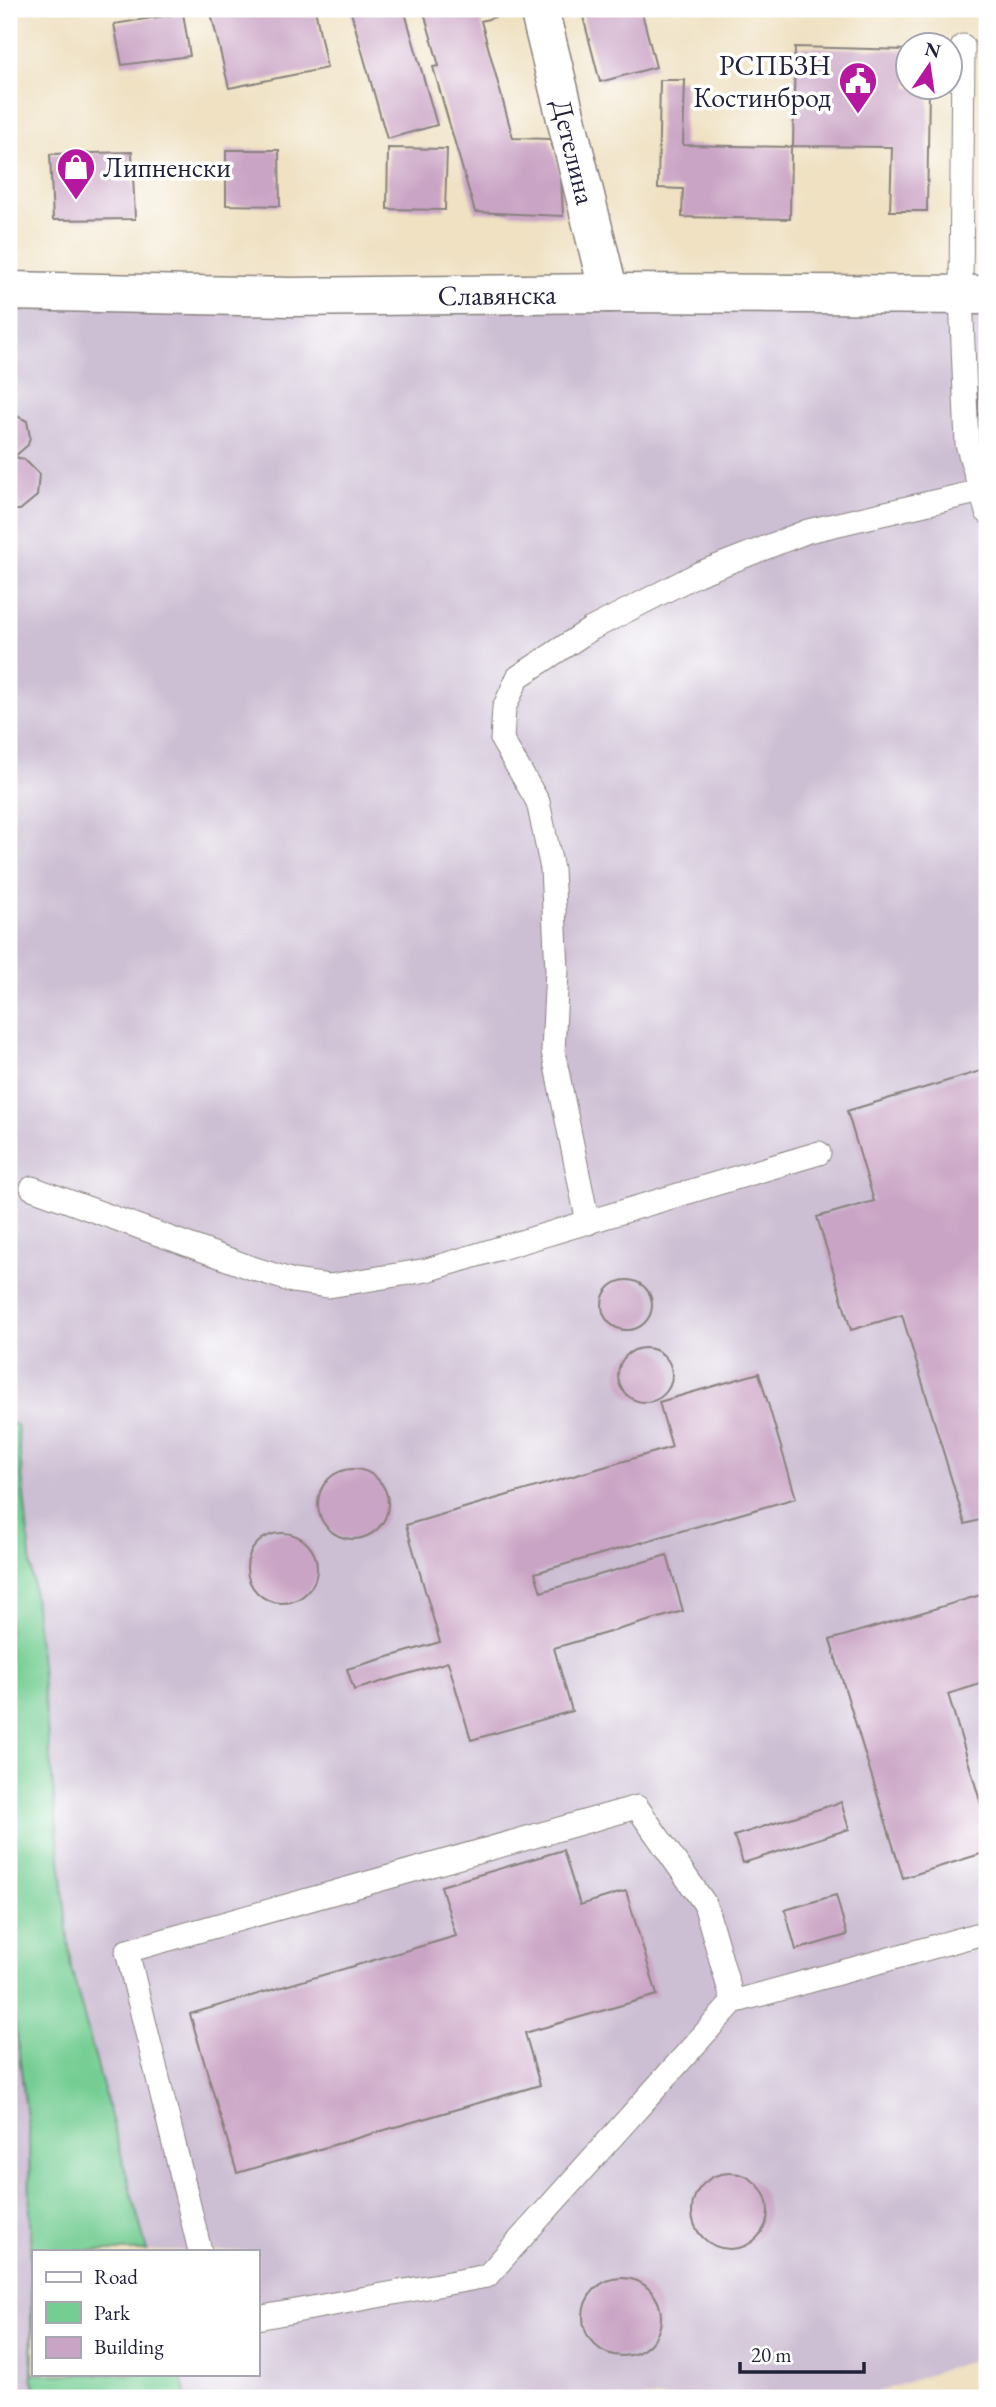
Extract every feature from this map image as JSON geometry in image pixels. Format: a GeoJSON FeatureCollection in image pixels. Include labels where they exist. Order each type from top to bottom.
{"type":"FeatureCollection","features":[{"type":"Feature","properties":{"kind":"street","name":"Детелина"},"geometry":{"type":"LineString","coordinates":[[539,9],[609,293]]}},
{"type":"Feature","properties":{"kind":"street","name":"Славянска"},"geometry":{"type":"LineString","coordinates":[[9,291],[290,297],[609,293],[974,295]]}},
{"type":"Feature","properties":{"kind":"lane"},"geometry":{"type":"LineString","coordinates":[[588,1223],[554,1051],[557,970],[552,869],[538,802],[502,740],[504,708],[518,677],[591,629],[698,574],[808,531],[984,501],[977,445],[974,295],[964,88]]}},
{"type":"Feature","properties":{"kind":"lane"},"geometry":{"type":"LineString","coordinates":[[32,1188],[252,1268],[293,1281],[329,1286],[427,1270],[819,1153]]}},
{"type":"Feature","properties":{"kind":"lane"},"geometry":{"type":"LineString","coordinates":[[200,2250],[127,1951],[637,1807],[705,1904],[733,2002]]}},
{"type":"Feature","properties":{"kind":"lane"},"geometry":{"type":"LineString","coordinates":[[259,2318],[487,2276],[733,2002],[987,1932]]}},
{"type":"Feature","properties":{"kind":"shaded area"},"geometry":{"type":"Polygon","coordinates":[[[9,291],[987,295],[987,2355],[861,2398],[187,2398],[181,2376],[259,2376],[259,2250],[147,2250],[71,1968],[17,1426],[9,1422],[9,291]]]}},
{"type":"Feature","properties":{"kind":"shaded area"},"geometry":{"type":"Polygon","coordinates":[[[9,1976],[29,2133],[32,2376],[38,2398],[9,2398],[9,1976]]]}},
{"type":"Feature","properties":{"kind":"green space"},"geometry":{"type":"Polygon","coordinates":[[[9,1422],[17,1425],[71,1968],[147,2250],[32,2250],[32,2376],[29,2133],[9,1976],[9,1422]]]}},
{"type":"Feature","properties":{"kind":"green space"},"geometry":{"type":"Polygon","coordinates":[[[32,2376],[181,2376],[187,2398],[38,2398],[32,2376]]]}},
{"type":"Feature","properties":{"kind":"building"},"geometry":{"type":"Polygon","coordinates":[[[210,9],[315,9],[327,68],[229,88],[210,9]]]}},
{"type":"Feature","properties":{"kind":"building"},"geometry":{"type":"Polygon","coordinates":[[[350,9],[404,9],[437,125],[387,139],[350,9]]]}},
{"type":"Feature","properties":{"kind":"building"},"geometry":{"type":"Polygon","coordinates":[[[423,9],[524,9],[481,21],[513,138],[550,139],[561,176],[563,216],[475,212],[433,67],[439,66],[423,9]]]}},
{"type":"Feature","properties":{"kind":"building"},"geometry":{"type":"Polygon","coordinates":[[[581,9],[641,9],[656,67],[600,82],[581,9]]]}},
{"type":"Feature","properties":{"kind":"building"},"geometry":{"type":"Polygon","coordinates":[[[183,13],[190,56],[122,65],[114,24],[183,13]]]}},
{"type":"Feature","properties":{"kind":"building"},"geometry":{"type":"Polygon","coordinates":[[[795,47],[894,50],[894,102],[929,102],[927,211],[890,211],[892,147],[793,146],[795,47]]]}},
{"type":"Feature","properties":{"kind":"building"},"geometry":{"type":"Polygon","coordinates":[[[660,80],[685,80],[683,145],[791,147],[790,219],[682,217],[683,189],[658,188],[660,80]]]}},
{"type":"Feature","properties":{"kind":"building"},"geometry":{"type":"Polygon","coordinates":[[[388,148],[447,149],[445,210],[387,209],[388,148]]]}},
{"type":"Feature","properties":{"kind":"building"},"geometry":{"type":"Polygon","coordinates":[[[226,150],[279,150],[280,206],[226,205],[226,150]]]}},
{"type":"Feature","properties":{"kind":"building"},"geometry":{"type":"Polygon","coordinates":[[[132,152],[135,219],[53,220],[50,154],[132,152]]]}},
{"type":"Feature","properties":{"kind":"building"},"geometry":{"type":"Polygon","coordinates":[[[978,366],[987,366],[987,421],[978,421],[978,366]]]}},
{"type":"Feature","properties":{"kind":"building"},"geometry":{"type":"Polygon","coordinates":[[[9,375],[15,385],[9,407],[9,375]]]}},
{"type":"Feature","properties":{"kind":"building"},"geometry":{"type":"Polygon","coordinates":[[[9,412],[27,421],[30,437],[28,445],[14,457],[24,459],[39,474],[37,496],[20,510],[9,510],[9,412]]]}},
{"type":"Feature","properties":{"kind":"building"},"geometry":{"type":"Polygon","coordinates":[[[987,1069],[987,1518],[965,1524],[902,1315],[851,1330],[817,1217],[874,1201],[847,1111],[987,1069]]]}},
{"type":"Feature","properties":{"kind":"building"},"geometry":{"type":"Polygon","coordinates":[[[627,1280],[645,1287],[652,1305],[645,1323],[627,1330],[609,1323],[602,1305],[609,1287],[627,1280]]]}},
{"type":"Feature","properties":{"kind":"building"},"geometry":{"type":"Polygon","coordinates":[[[645,1348],[664,1356],[672,1375],[664,1394],[645,1402],[626,1394],[618,1375],[626,1356],[645,1348]]]}},
{"type":"Feature","properties":{"kind":"building"},"geometry":{"type":"Polygon","coordinates":[[[759,1373],[796,1498],[535,1573],[541,1592],[667,1555],[683,1611],[554,1648],[572,1711],[471,1740],[448,1662],[354,1690],[347,1669],[440,1642],[406,1525],[672,1447],[659,1402],[759,1373]]]}},
{"type":"Feature","properties":{"kind":"building"},"geometry":{"type":"Polygon","coordinates":[[[353,1469],[378,1479],[388,1504],[378,1529],[353,1539],[328,1529],[318,1504],[328,1479],[353,1469]]]}},
{"type":"Feature","properties":{"kind":"building"},"geometry":{"type":"Polygon","coordinates":[[[275,1533],[289,1533],[302,1539],[311,1548],[317,1568],[315,1581],[307,1593],[289,1603],[275,1603],[262,1597],[253,1588],[247,1575],[247,1561],[253,1548],[262,1539],[275,1533]]]}},
{"type":"Feature","properties":{"kind":"building"},"geometry":{"type":"Polygon","coordinates":[[[987,1593],[987,1682],[948,1694],[987,1824],[987,1852],[903,1878],[830,1640],[987,1593]]]}},
{"type":"Feature","properties":{"kind":"building"},"geometry":{"type":"Polygon","coordinates":[[[841,1802],[849,1829],[743,1863],[734,1836],[841,1802]]]}},
{"type":"Feature","properties":{"kind":"building"},"geometry":{"type":"Polygon","coordinates":[[[563,1850],[580,1905],[626,1891],[657,1995],[525,2033],[540,2085],[237,2173],[190,2014],[456,1936],[441,1886],[563,1850]]]}},
{"type":"Feature","properties":{"kind":"building"},"geometry":{"type":"Polygon","coordinates":[[[836,1895],[847,1935],[796,1950],[785,1910],[836,1895]]]}},
{"type":"Feature","properties":{"kind":"building"},"geometry":{"type":"Polygon","coordinates":[[[730,2173],[744,2176],[757,2184],[765,2197],[768,2211],[765,2225],[757,2238],[744,2246],[730,2249],[716,2246],[703,2238],[695,2225],[692,2211],[695,2197],[703,2184],[716,2176],[730,2173]]]}},
{"type":"Feature","properties":{"kind":"building"},"geometry":{"type":"Polygon","coordinates":[[[622,2278],[637,2281],[650,2289],[658,2302],[661,2317],[658,2332],[650,2345],[637,2353],[622,2356],[607,2353],[594,2345],[586,2332],[583,2317],[586,2302],[594,2289],[607,2281],[622,2278]]]}},
{"type":"Feature","properties":{"kind":"railway"},"geometry":{"type":"LineString","coordinates":[[9,2389],[11,2398]]}},
{"type":"Feature","properties":{"kind":"place","name":"РСПБЗН Костинброд"},"geometry":{"type":"Point","coordinates":[858,115]}},
{"type":"Feature","properties":{"kind":"place","name":"Липненски"},"geometry":{"type":"Point","coordinates":[76,201]}}]}
